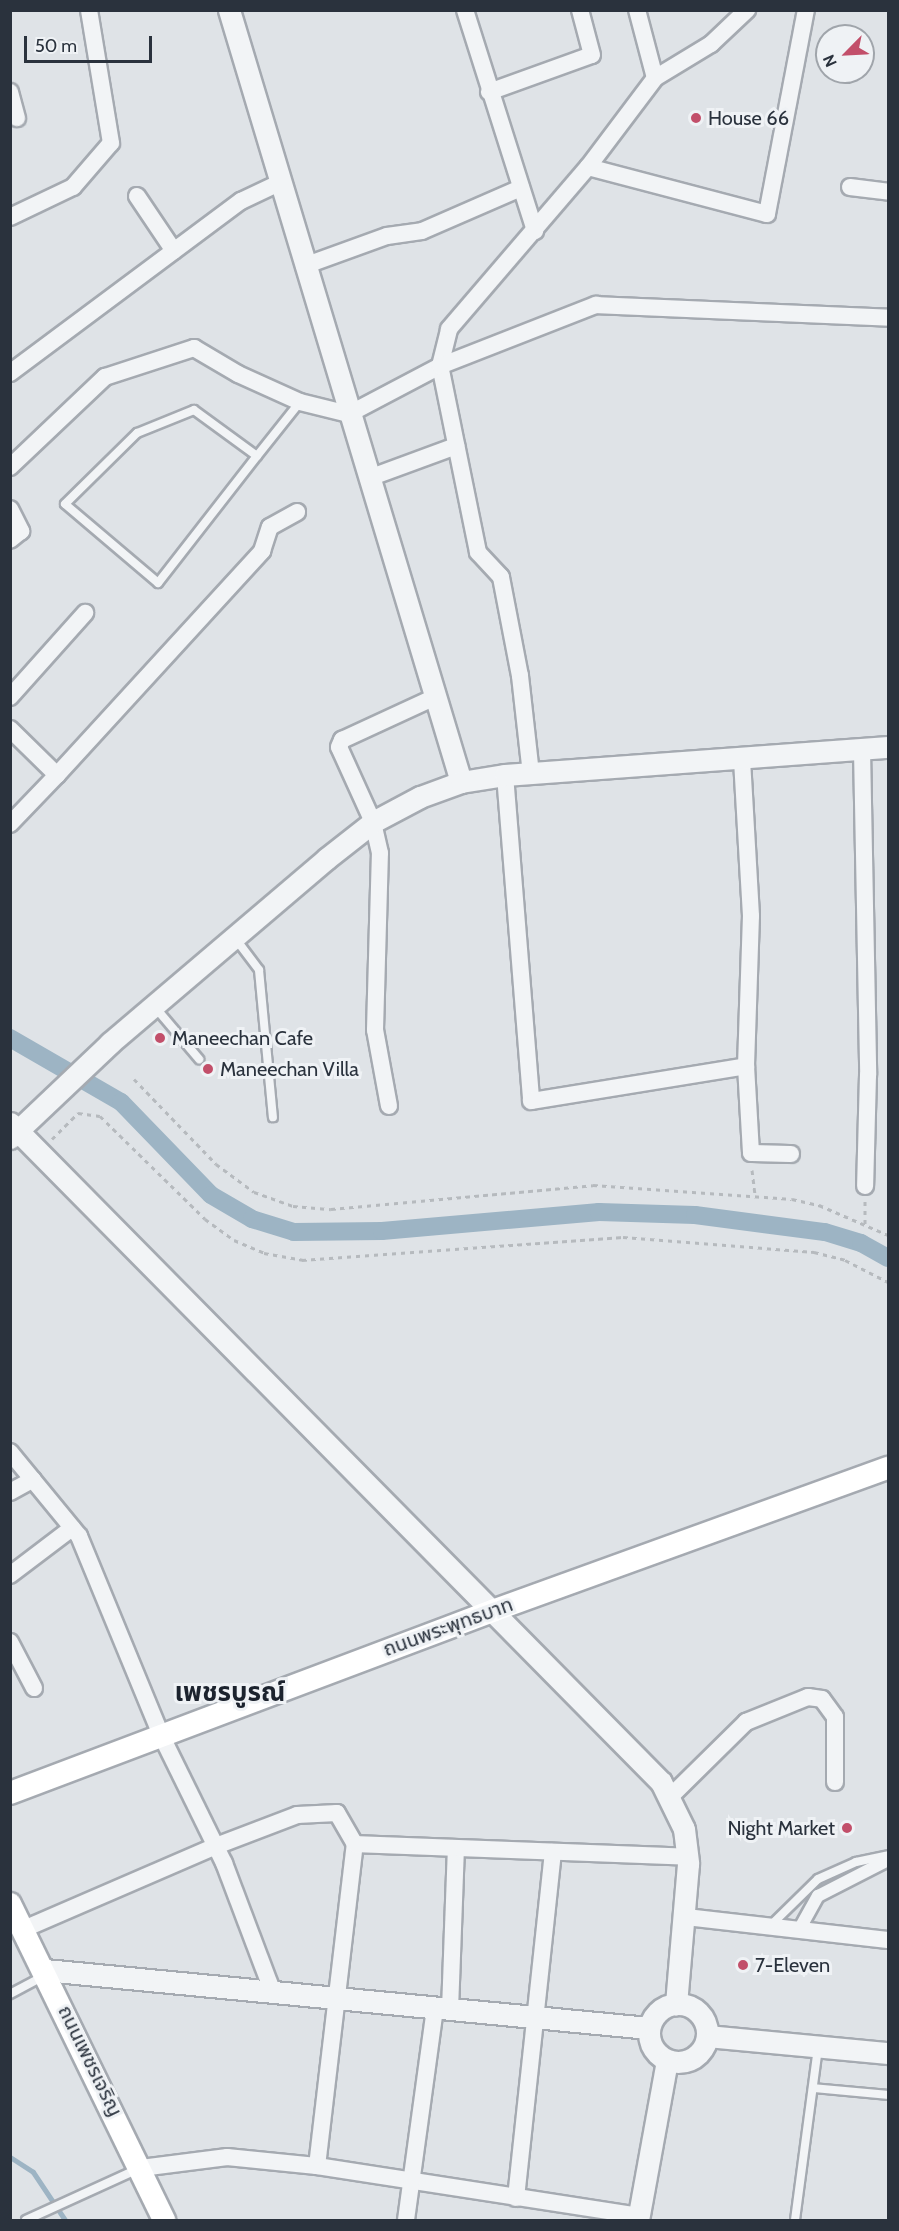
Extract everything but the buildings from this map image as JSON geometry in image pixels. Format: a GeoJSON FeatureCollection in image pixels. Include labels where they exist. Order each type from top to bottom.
{"type":"FeatureCollection","features":[{"type":"Feature","properties":{"kind":"main road","name":"ถนนพระพุทธบาท"},"geometry":{"type":"LineString","coordinates":[[10,1793],[495,1610],[888,1468]]}},
{"type":"Feature","properties":{"kind":"main road","name":"ถนนเพชรเจริญ"},"geometry":{"type":"LineString","coordinates":[[10,1905],[46,1972],[164,2220]]}},
{"type":"Feature","properties":{"kind":"street"},"geometry":{"type":"LineString","coordinates":[[10,217],[73,187],[111,143],[89,10]]}},
{"type":"Feature","properties":{"kind":"street"},"geometry":{"type":"LineString","coordinates":[[229,10],[279,183],[461,782]]}},
{"type":"Feature","properties":{"kind":"street"},"geometry":{"type":"LineString","coordinates":[[465,10],[489,92],[535,231]]}},
{"type":"Feature","properties":{"kind":"street"},"geometry":{"type":"LineString","coordinates":[[489,92],[592,55],[580,10]]}},
{"type":"Feature","properties":{"kind":"street"},"geometry":{"type":"LineString","coordinates":[[637,10],[655,78]]}},
{"type":"Feature","properties":{"kind":"street"},"geometry":{"type":"LineString","coordinates":[[531,774],[520,676],[501,577],[478,552],[440,366],[449,329],[588,167],[655,78],[711,44],[747,10]]}},
{"type":"Feature","properties":{"kind":"street"},"geometry":{"type":"LineString","coordinates":[[588,167],[767,214],[806,10]]}},
{"type":"Feature","properties":{"kind":"street"},"geometry":{"type":"LineString","coordinates":[[10,92],[17,118]]}},
{"type":"Feature","properties":{"kind":"street"},"geometry":{"type":"LineString","coordinates":[[10,373],[241,201],[279,183]]}},
{"type":"Feature","properties":{"kind":"street"},"geometry":{"type":"LineString","coordinates":[[850,187],[888,192]]}},
{"type":"Feature","properties":{"kind":"street"},"geometry":{"type":"LineString","coordinates":[[304,266],[387,236],[422,231],[521,188]]}},
{"type":"Feature","properties":{"kind":"street"},"geometry":{"type":"LineString","coordinates":[[137,196],[174,251]]}},
{"type":"Feature","properties":{"kind":"street"},"geometry":{"type":"LineString","coordinates":[[10,466],[105,377],[194,348],[238,374],[300,402],[349,414],[440,366],[596,305],[888,318]]}},
{"type":"Feature","properties":{"kind":"street"},"geometry":{"type":"LineString","coordinates":[[369,478],[456,447]]}},
{"type":"Feature","properties":{"kind":"street"},"geometry":{"type":"LineString","coordinates":[[10,509],[21,531],[10,540]]}},
{"type":"Feature","properties":{"kind":"street"},"geometry":{"type":"LineString","coordinates":[[10,824],[261,552],[270,527],[297,512]]}},
{"type":"Feature","properties":{"kind":"street"},"geometry":{"type":"LineString","coordinates":[[10,697],[85,613]]}},
{"type":"Feature","properties":{"kind":"street"},"geometry":{"type":"LineString","coordinates":[[389,1107],[375,1030],[374,979],[381,879],[380,853],[373,822],[340,753],[342,740],[435,698]]}},
{"type":"Feature","properties":{"kind":"street"},"geometry":{"type":"LineString","coordinates":[[10,729],[57,775]]}},
{"type":"Feature","properties":{"kind":"street"},"geometry":{"type":"LineString","coordinates":[[676,2004],[686,1917],[687,1857],[684,1829],[661,1782],[495,1610],[40,1152],[13,1130],[51,1100],[110,1043],[373,822],[420,797],[461,782],[505,775],[888,747]]}},
{"type":"Feature","properties":{"kind":"street"},"geometry":{"type":"LineString","coordinates":[[862,750],[868,1075],[865,1186]]}},
{"type":"Feature","properties":{"kind":"street"},"geometry":{"type":"LineString","coordinates":[[742,759],[751,916],[746,1066],[751,1153],[791,1154]]}},
{"type":"Feature","properties":{"kind":"street"},"geometry":{"type":"LineString","coordinates":[[505,775],[531,1101],[746,1066]]}},
{"type":"Feature","properties":{"kind":"street"},"geometry":{"type":"LineString","coordinates":[[10,1452],[72,1528],[161,1735],[216,1846],[273,1993]]}},
{"type":"Feature","properties":{"kind":"street"},"geometry":{"type":"LineString","coordinates":[[10,1492],[33,1479]]}},
{"type":"Feature","properties":{"kind":"street"},"geometry":{"type":"LineString","coordinates":[[10,1575],[72,1528]]}},
{"type":"Feature","properties":{"kind":"street"},"geometry":{"type":"LineString","coordinates":[[10,1642],[34,1688]]}},
{"type":"Feature","properties":{"kind":"street"},"geometry":{"type":"LineString","coordinates":[[670,1797],[746,1722],[807,1697],[822,1699],[835,1717],[835,1782]]}},
{"type":"Feature","properties":{"kind":"street"},"geometry":{"type":"LineString","coordinates":[[24,1929],[216,1846],[297,1815],[337,1813],[355,1844],[317,2166]]}},
{"type":"Feature","properties":{"kind":"street"},"geometry":{"type":"LineString","coordinates":[[355,1844],[687,1857]]}},
{"type":"Feature","properties":{"kind":"street"},"geometry":{"type":"LineString","coordinates":[[406,2220],[443,2009],[456,1848]]}},
{"type":"Feature","properties":{"kind":"street"},"geometry":{"type":"LineString","coordinates":[[516,2198],[553,1852]]}},
{"type":"Feature","properties":{"kind":"street"},"geometry":{"type":"LineString","coordinates":[[799,1930],[818,1896],[888,1860]]}},
{"type":"Feature","properties":{"kind":"street"},"geometry":{"type":"LineString","coordinates":[[686,1917],[888,1940]]}},
{"type":"Feature","properties":{"kind":"street"},"geometry":{"type":"LineString","coordinates":[[46,1972],[649,2028]]}},
{"type":"Feature","properties":{"kind":"street"},"geometry":{"type":"LineString","coordinates":[[676,2004],[697,2012],[706,2036],[704,2046],[692,2059],[667,2061],[650,2043],[649,2028],[662,2008],[676,2004]]}},
{"type":"Feature","properties":{"kind":"street"},"geometry":{"type":"LineString","coordinates":[[706,2036],[888,2053]]}},
{"type":"Feature","properties":{"kind":"street"},"geometry":{"type":"LineString","coordinates":[[141,2168],[226,2157],[317,2166],[639,2218],[667,2061]]}},
{"type":"Feature","properties":{"kind":"lane"},"geometry":{"type":"LineString","coordinates":[[258,456],[194,410],[137,433],[65,504],[158,583],[258,456],[300,402]]}},
{"type":"Feature","properties":{"kind":"lane"},"geometry":{"type":"LineString","coordinates":[[235,938],[258,970],[273,1117]]}},
{"type":"Feature","properties":{"kind":"lane"},"geometry":{"type":"LineString","coordinates":[[154,1006],[199,1059]]}},
{"type":"Feature","properties":{"kind":"lane"},"geometry":{"type":"LineString","coordinates":[[770,1926],[818,1879],[856,1862],[888,1855]]}},
{"type":"Feature","properties":{"kind":"lane"},"geometry":{"type":"LineString","coordinates":[[10,1994],[46,1972]]}},
{"type":"Feature","properties":{"kind":"lane"},"geometry":{"type":"LineString","coordinates":[[795,2220],[818,2046]]}},
{"type":"Feature","properties":{"kind":"lane"},"geometry":{"type":"LineString","coordinates":[[813,2088],[888,2095]]}},
{"type":"Feature","properties":{"kind":"lane"},"geometry":{"type":"LineString","coordinates":[[26,2220],[141,2168]]}},
{"type":"Feature","properties":{"kind":"path"},"geometry":{"type":"LineString","coordinates":[[134,1079],[216,1164],[254,1192],[293,1206],[332,1209],[594,1185],[754,1194],[819,1205],[888,1235]]}},
{"type":"Feature","properties":{"kind":"path"},"geometry":{"type":"LineString","coordinates":[[40,1152],[78,1113],[100,1116],[205,1219],[234,1240],[264,1253],[302,1260],[622,1237],[814,1252],[845,1260],[888,1282]]}},
{"type":"Feature","properties":{"kind":"path"},"geometry":{"type":"LineString","coordinates":[[751,1153],[754,1194]]}},
{"type":"Feature","properties":{"kind":"path"},"geometry":{"type":"LineString","coordinates":[[865,1186],[865,1224]]}},
{"type":"Feature","properties":{"kind":"waterway"},"geometry":{"type":"LineString","coordinates":[[10,1038],[121,1102],[211,1195],[252,1219],[294,1232],[382,1231],[599,1212],[695,1215],[825,1232],[861,1243],[888,1258]]}},
{"type":"Feature","properties":{"kind":"waterway"},"geometry":{"type":"LineString","coordinates":[[10,2157],[33,2172],[65,2220]]}},
{"type":"Feature","properties":{"kind":"place","name":"House 66"},"geometry":{"type":"Point","coordinates":[696,118]}},
{"type":"Feature","properties":{"kind":"place","name":"Maneechan Cafe"},"geometry":{"type":"Point","coordinates":[160,1038]}},
{"type":"Feature","properties":{"kind":"place","name":"Maneechan Villa"},"geometry":{"type":"Point","coordinates":[208,1069]}},
{"type":"Feature","properties":{"kind":"place","name":"Night Market"},"geometry":{"type":"Point","coordinates":[847,1828]}},
{"type":"Feature","properties":{"kind":"place","name":"7-Eleven"},"geometry":{"type":"Point","coordinates":[743,1965]}},
{"type":"Feature","properties":{"kind":"district","name":"เพชรบูรณ์"},"geometry":{"type":"Point","coordinates":[230,1693]}}]}
